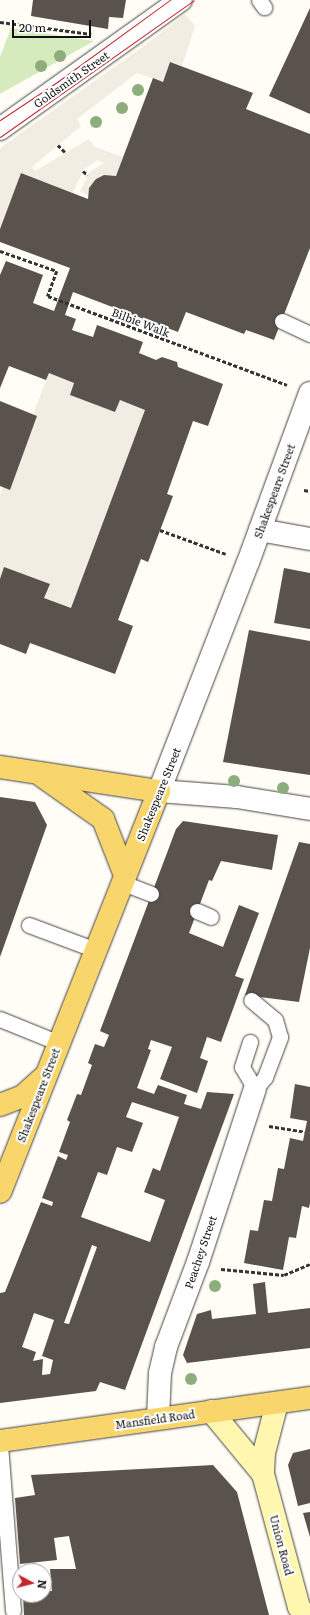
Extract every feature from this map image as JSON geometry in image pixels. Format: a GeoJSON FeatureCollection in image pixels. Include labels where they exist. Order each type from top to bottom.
{"type":"FeatureCollection","features":[{"type":"Feature","properties":{"kind":"main road"},"geometry":{"type":"LineString","coordinates":[[0,767],[159,790]]}},
{"type":"Feature","properties":{"kind":"main road"},"geometry":{"type":"LineString","coordinates":[[36,773],[103,820],[124,879]]}},
{"type":"Feature","properties":{"kind":"main road","name":"Shakespeare Street"},"geometry":{"type":"LineString","coordinates":[[0,1192],[159,790]]}},
{"type":"Feature","properties":{"kind":"main road"},"geometry":{"type":"LineString","coordinates":[[0,1105],[23,1096],[45,1076]]}},
{"type":"Feature","properties":{"kind":"main road","name":"Mansfield Road"},"geometry":{"type":"LineString","coordinates":[[0,1441],[310,1398]]}},
{"type":"Feature","properties":{"kind":"street","name":"Goldsmith Street"},"geometry":{"type":"LineString","coordinates":[[0,129],[181,0]]}},
{"type":"Feature","properties":{"kind":"street","name":"Shakespeare Street"},"geometry":{"type":"LineString","coordinates":[[159,790],[248,562],[310,393]]}},
{"type":"Feature","properties":{"kind":"street"},"geometry":{"type":"LineString","coordinates":[[260,530],[310,539]]}},
{"type":"Feature","properties":{"kind":"street"},"geometry":{"type":"LineString","coordinates":[[159,790],[237,797],[310,809]]}},
{"type":"Feature","properties":{"kind":"street","name":"Peachey Street"},"geometry":{"type":"LineString","coordinates":[[158,1418],[160,1373],[166,1347],[198,1262],[255,1089]]}},
{"type":"Feature","properties":{"kind":"street","name":"Union Road"},"geometry":{"type":"LineString","coordinates":[[277,1403],[264,1453],[263,1474],[299,1607],[304,1615]]}},
{"type":"Feature","properties":{"kind":"street","name":"Union Road"},"geometry":{"type":"LineString","coordinates":[[211,1411],[263,1474]]}},
{"type":"Feature","properties":{"kind":"lane"},"geometry":{"type":"LineString","coordinates":[[282,321],[310,334]]}},
{"type":"Feature","properties":{"kind":"lane"},"geometry":{"type":"LineString","coordinates":[[124,879],[151,894]]}},
{"type":"Feature","properties":{"kind":"lane"},"geometry":{"type":"LineString","coordinates":[[29,925],[96,950]]}},
{"type":"Feature","properties":{"kind":"lane"},"geometry":{"type":"LineString","coordinates":[[250,1042],[242,1067],[255,1089],[264,1077],[280,1037],[275,1020],[251,1000]]}},
{"type":"Feature","properties":{"kind":"lane"},"geometry":{"type":"LineString","coordinates":[[0,1020],[59,1043]]}},
{"type":"Feature","properties":{"kind":"lane"},"geometry":{"type":"LineString","coordinates":[[0,1445],[13,1610]]}},
{"type":"Feature","properties":{"kind":"path"},"geometry":{"type":"LineString","coordinates":[[0,22],[59,30]]}},
{"type":"Feature","properties":{"kind":"path"},"geometry":{"type":"LineString","coordinates":[[58,145],[64,152]]}},
{"type":"Feature","properties":{"kind":"path"},"geometry":{"type":"LineString","coordinates":[[82,171],[88,175]]}},
{"type":"Feature","properties":{"kind":"path","name":"Bilbie Walk"},"geometry":{"type":"LineString","coordinates":[[0,251],[57,271],[48,296],[310,393]]}},
{"type":"Feature","properties":{"kind":"path"},"geometry":{"type":"LineString","coordinates":[[304,490],[310,491]]}},
{"type":"Feature","properties":{"kind":"path"},"geometry":{"type":"LineString","coordinates":[[160,530],[248,562]]}},
{"type":"Feature","properties":{"kind":"path"},"geometry":{"type":"LineString","coordinates":[[243,1122],[305,1132]]}},
{"type":"Feature","properties":{"kind":"path"},"geometry":{"type":"LineString","coordinates":[[198,1262],[230,1271],[284,1275],[310,1264]]}},
{"type":"Feature","properties":{"kind":"green space"},"geometry":{"type":"Polygon","coordinates":[[[11,28],[94,41],[0,94],[0,57],[11,28]]]}},
{"type":"Feature","properties":{"kind":"shaded area"},"geometry":{"type":"Polygon","coordinates":[[[185,14],[195,26],[182,66],[170,62],[163,82],[137,73],[77,119],[81,126],[32,167],[35,171],[89,139],[95,147],[123,157],[116,176],[104,175],[96,179],[89,188],[88,195],[80,191],[90,172],[104,163],[98,160],[84,169],[73,193],[21,173],[0,229],[0,148],[144,46],[185,14]]]}},
{"type":"Feature","properties":{"kind":"shaded area"},"geometry":{"type":"Polygon","coordinates":[[[49,373],[74,383],[70,395],[115,412],[120,400],[145,410],[71,608],[44,598],[49,585],[0,579],[0,495],[3,487],[10,490],[37,416],[33,414],[49,373]]]}},
{"type":"Feature","properties":{"kind":"building"},"geometry":{"type":"Polygon","coordinates":[[[33,0],[126,0],[123,18],[109,17],[108,29],[31,16],[33,0]]]}},
{"type":"Feature","properties":{"kind":"building"},"geometry":{"type":"Polygon","coordinates":[[[310,8],[310,114],[269,96],[310,8]]]}},
{"type":"Feature","properties":{"kind":"building"},"geometry":{"type":"Polygon","coordinates":[[[170,62],[253,93],[246,109],[310,134],[310,248],[274,340],[246,330],[244,334],[186,312],[178,332],[73,292],[65,315],[76,319],[72,330],[93,337],[97,325],[143,342],[139,353],[156,360],[162,357],[177,362],[178,367],[223,384],[208,426],[193,421],[167,494],[173,496],[148,562],[141,559],[118,620],[133,626],[115,674],[30,643],[26,654],[0,644],[0,579],[4,567],[50,584],[44,598],[71,608],[145,410],[120,400],[115,412],[70,395],[74,383],[49,373],[46,380],[9,366],[0,388],[0,275],[6,261],[43,275],[33,303],[54,311],[70,268],[0,242],[0,229],[21,173],[88,199],[89,188],[96,179],[104,175],[116,176],[153,78],[163,82],[170,62]]]}},
{"type":"Feature","properties":{"kind":"building"},"geometry":{"type":"Polygon","coordinates":[[[0,401],[37,416],[10,490],[0,486],[0,401]]]}},
{"type":"Feature","properties":{"kind":"building"},"geometry":{"type":"Polygon","coordinates":[[[284,568],[310,573],[310,629],[274,623],[284,568]]]}},
{"type":"Feature","properties":{"kind":"building"},"geometry":{"type":"Polygon","coordinates":[[[249,630],[310,641],[310,775],[223,762],[249,630]]]}},
{"type":"Feature","properties":{"kind":"building"},"geometry":{"type":"Polygon","coordinates":[[[0,797],[35,802],[47,825],[0,957],[0,797]]]}},
{"type":"Feature","properties":{"kind":"building"},"geometry":{"type":"Polygon","coordinates":[[[183,821],[278,835],[272,870],[221,861],[212,881],[209,880],[189,933],[223,947],[239,905],[259,913],[235,976],[244,979],[221,1042],[207,1037],[200,1058],[208,1061],[197,1093],[160,1079],[172,1047],[151,1040],[148,1049],[151,1050],[137,1088],[154,1094],[158,1085],[187,1095],[184,1104],[201,1109],[207,1092],[234,1094],[125,1390],[100,1382],[96,1391],[0,1403],[0,1293],[5,1292],[41,1202],[52,1206],[53,1202],[42,1198],[58,1156],[66,1160],[68,1155],[59,1152],[70,1122],[67,1120],[77,1094],[81,1095],[92,1065],[88,1063],[95,1044],[104,1047],[109,1035],[100,1031],[176,829],[183,821]],[[132,1102],[126,1117],[143,1123],[132,1152],[117,1147],[107,1175],[98,1172],[81,1217],[150,1242],[165,1200],[144,1192],[153,1168],[160,1171],[179,1117],[132,1102]],[[92,1245],[64,1323],[69,1324],[97,1247],[92,1245]],[[34,1313],[22,1347],[36,1352],[33,1361],[43,1359],[42,1375],[50,1374],[53,1360],[42,1356],[54,1320],[34,1313]]]}},
{"type":"Feature","properties":{"kind":"building"},"geometry":{"type":"Polygon","coordinates":[[[299,842],[310,844],[310,948],[299,1002],[245,995],[299,842]]]}},
{"type":"Feature","properties":{"kind":"building"},"geometry":{"type":"Polygon","coordinates":[[[295,1084],[310,1087],[310,1203],[309,1208],[302,1206],[296,1238],[289,1237],[283,1270],[244,1263],[250,1230],[258,1231],[264,1200],[272,1201],[278,1168],[284,1169],[290,1138],[303,1141],[307,1121],[290,1118],[295,1084]]]}},
{"type":"Feature","properties":{"kind":"building"},"geometry":{"type":"Polygon","coordinates":[[[265,1282],[268,1313],[310,1308],[310,1348],[187,1363],[183,1355],[197,1314],[211,1310],[212,1319],[256,1314],[253,1284],[265,1282]]]}},
{"type":"Feature","properties":{"kind":"building"},"geometry":{"type":"Polygon","coordinates":[[[310,1449],[310,1503],[298,1506],[288,1465],[293,1453],[310,1449]]]}},
{"type":"Feature","properties":{"kind":"building"},"geometry":{"type":"Polygon","coordinates":[[[213,1465],[237,1492],[269,1615],[24,1615],[23,1603],[52,1603],[52,1569],[76,1569],[69,1536],[54,1538],[57,1560],[20,1563],[15,1498],[35,1495],[31,1475],[213,1465]]]}},
{"type":"Feature","properties":{"kind":"building"},"geometry":{"type":"Polygon","coordinates":[[[310,1512],[310,1537],[303,1513],[310,1512]]]}},
{"type":"Feature","properties":{"kind":"tram line"},"geometry":{"type":"LineString","coordinates":[[0,120],[57,82],[170,0]]}},
{"type":"Feature","properties":{"kind":"tram line"},"geometry":{"type":"LineString","coordinates":[[0,137],[194,0]]}}]}
